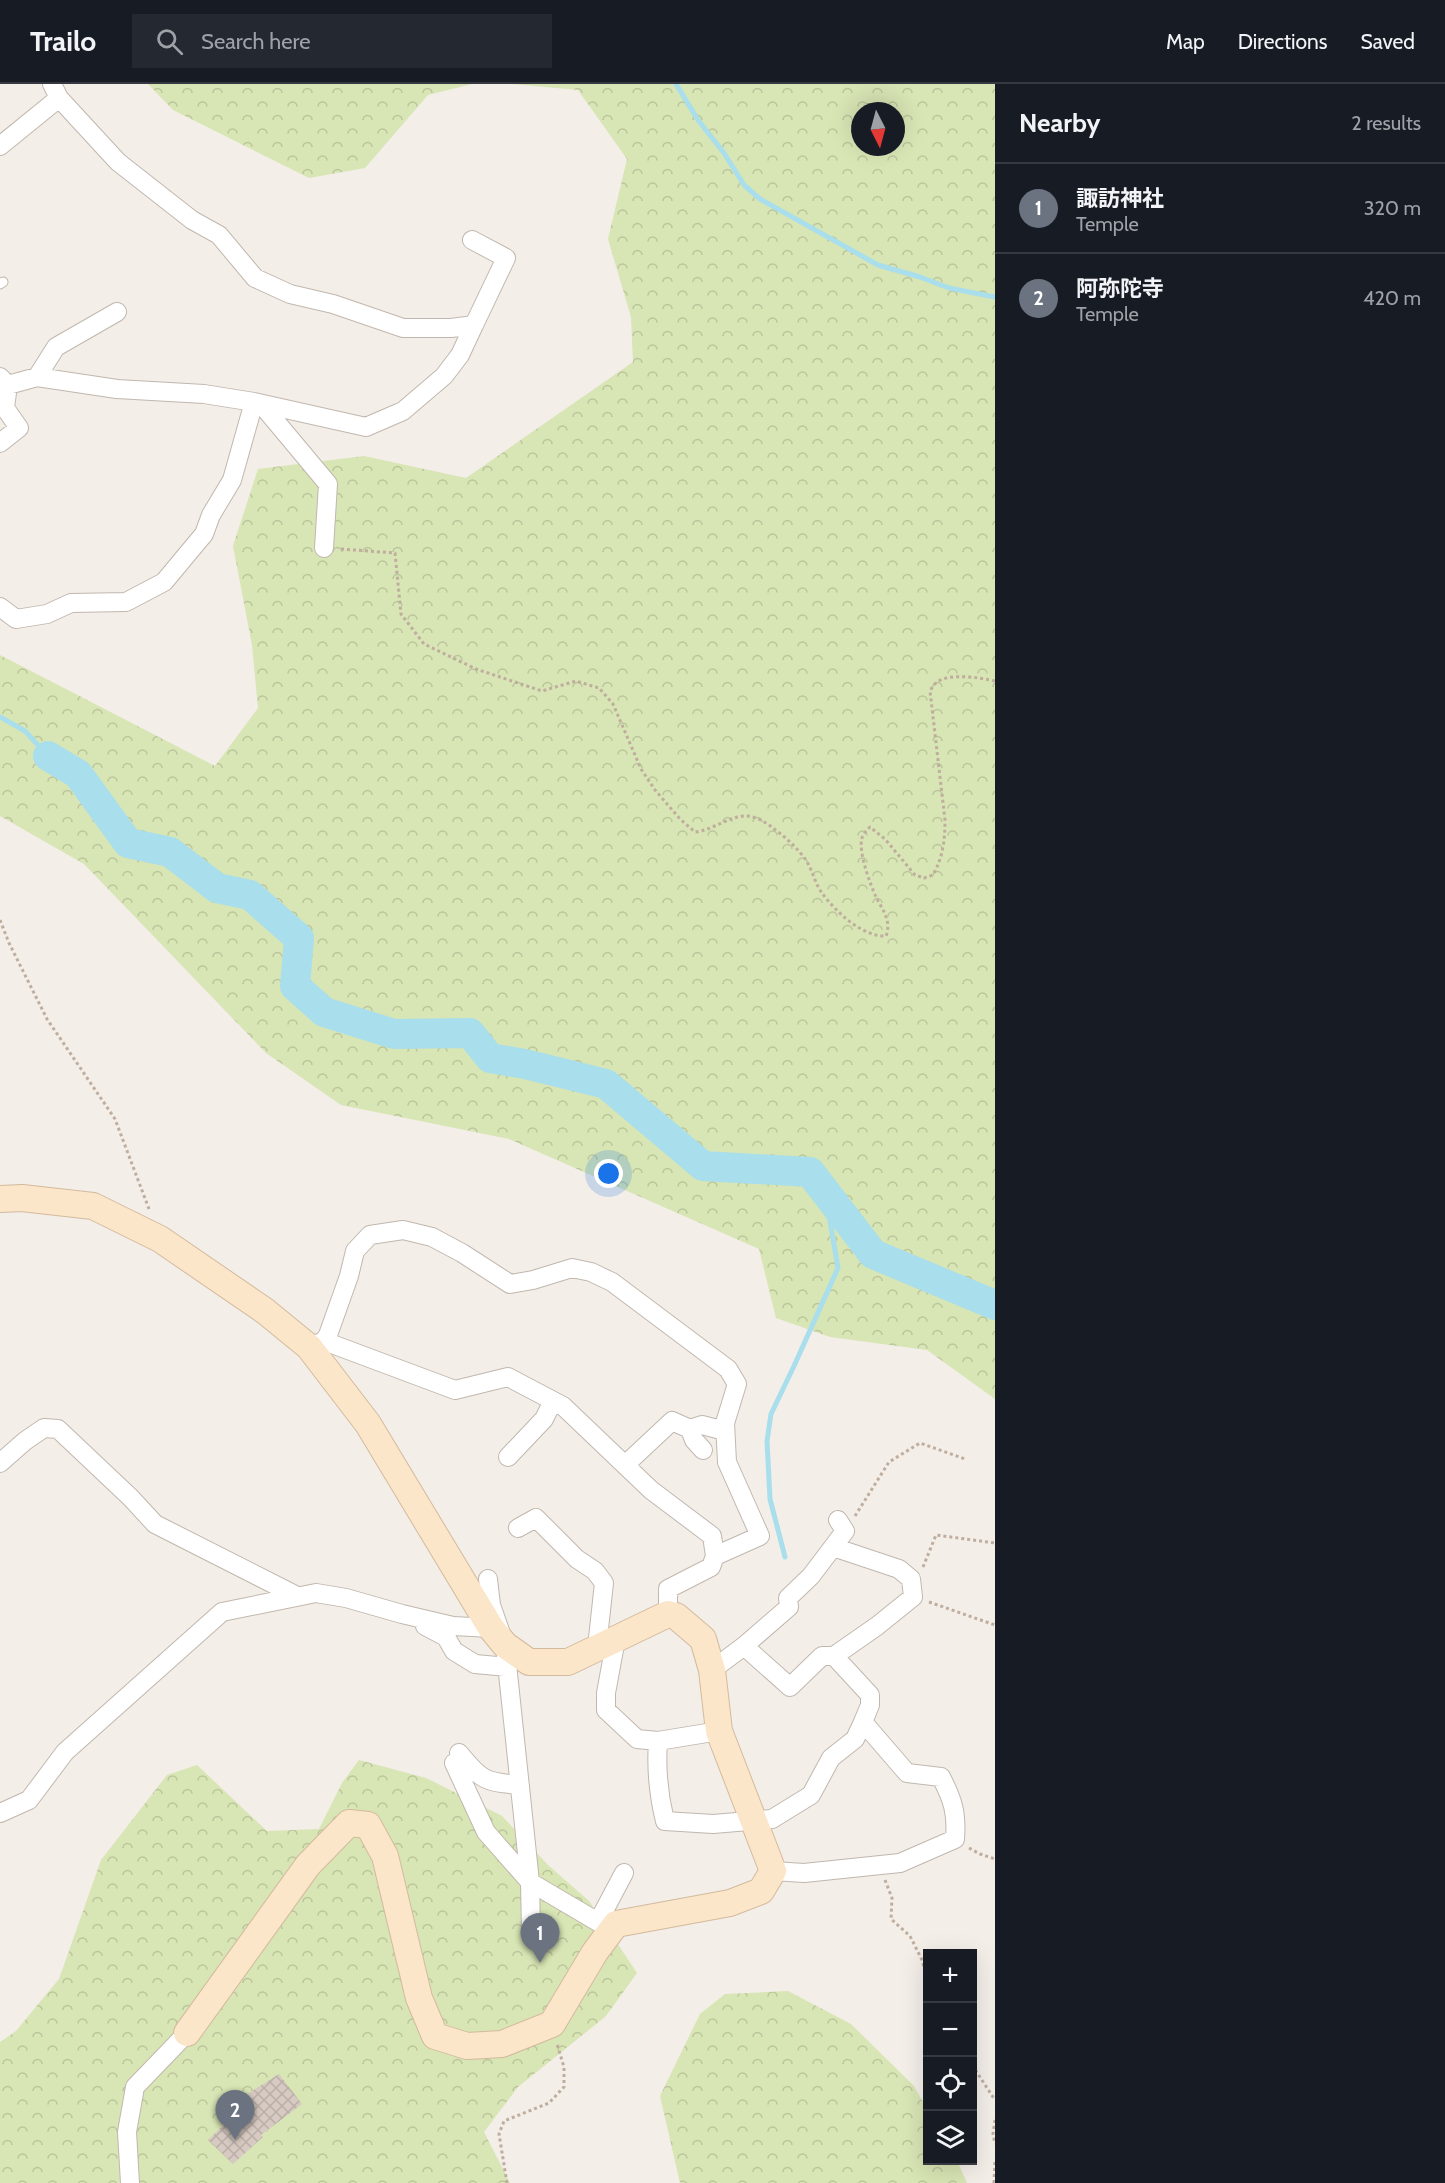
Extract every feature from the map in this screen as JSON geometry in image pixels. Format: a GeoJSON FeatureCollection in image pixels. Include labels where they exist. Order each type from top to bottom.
{"type":"FeatureCollection","features":[{"type":"Feature","properties":{"kind":"street"},"geometry":{"type":"LineString","coordinates":[[0,146],[55,91],[118,162],[192,220],[219,235],[255,278],[290,294],[333,304],[403,328],[451,328],[474,325]]}},
{"type":"Feature","properties":{"kind":"street"},"geometry":{"type":"LineString","coordinates":[[0,443],[19,428],[5,408],[4,381],[37,377],[117,389],[204,394],[366,427],[403,411],[444,376],[460,355],[506,258],[472,240]]}},
{"type":"Feature","properties":{"kind":"street"},"geometry":{"type":"LineString","coordinates":[[37,377],[56,347],[117,312]]}},
{"type":"Feature","properties":{"kind":"street"},"geometry":{"type":"LineString","coordinates":[[258,404],[328,484],[324,548]]}},
{"type":"Feature","properties":{"kind":"street"},"geometry":{"type":"LineString","coordinates":[[0,607],[16,619],[28,618],[46,614],[71,603],[126,602],[164,582],[204,534],[211,515],[232,480],[258,404]]}},
{"type":"Feature","properties":{"kind":"street"},"geometry":{"type":"LineString","coordinates":[[0,1199],[22,1197],[93,1206],[160,1239],[317,1344],[455,1390],[508,1377],[563,1406],[651,1490],[712,1536],[715,1556],[711,1567],[668,1589],[668,1614]]}},
{"type":"Feature","properties":{"kind":"street"},"geometry":{"type":"LineString","coordinates":[[317,1344],[336,1313],[355,1251],[370,1235],[403,1230],[432,1237],[510,1284],[533,1280],[572,1268],[591,1272],[612,1282],[728,1369],[737,1384],[725,1423],[727,1462],[760,1536],[715,1556]]}},
{"type":"Feature","properties":{"kind":"street"},"geometry":{"type":"LineString","coordinates":[[317,1344],[368,1424],[501,1647]]}},
{"type":"Feature","properties":{"kind":"street"},"geometry":{"type":"LineString","coordinates":[[508,1456],[544,1419],[553,1401]]}},
{"type":"Feature","properties":{"kind":"street"},"geometry":{"type":"LineString","coordinates":[[625,1466],[672,1421],[690,1429],[702,1425],[725,1431]]}},
{"type":"Feature","properties":{"kind":"street"},"geometry":{"type":"LineString","coordinates":[[0,1463],[44,1428],[58,1429],[155,1524],[297,1596]]}},
{"type":"Feature","properties":{"kind":"street"},"geometry":{"type":"LineString","coordinates":[[690,1429],[694,1440],[703,1450]]}},
{"type":"Feature","properties":{"kind":"street"},"geometry":{"type":"LineString","coordinates":[[518,1528],[536,1518],[577,1559],[595,1571],[604,1582],[607,1643],[606,1710],[637,1739],[658,1741],[719,1731]]}},
{"type":"Feature","properties":{"kind":"street"},"geometry":{"type":"LineString","coordinates":[[712,1670],[789,1607],[788,1598],[811,1576],[833,1547],[841,1526]]}},
{"type":"Feature","properties":{"kind":"street"},"geometry":{"type":"LineString","coordinates":[[744,1646],[790,1687],[822,1656],[834,1656],[877,1626],[913,1592],[911,1579],[899,1569],[833,1547]]}},
{"type":"Feature","properties":{"kind":"street"},"geometry":{"type":"LineString","coordinates":[[488,1579],[491,1605],[501,1647],[520,1785],[530,1882],[531,1931]]}},
{"type":"Feature","properties":{"kind":"street"},"geometry":{"type":"LineString","coordinates":[[0,1813],[29,1800],[65,1752],[222,1612],[316,1593],[346,1598],[453,1626],[529,1662],[567,1662],[668,1614],[676,1616],[702,1639],[712,1670],[719,1731],[773,1871]]}},
{"type":"Feature","properties":{"kind":"street"},"geometry":{"type":"LineString","coordinates":[[402,1614],[446,1637],[454,1651],[475,1664],[501,1647]]}},
{"type":"Feature","properties":{"kind":"street"},"geometry":{"type":"LineString","coordinates":[[658,1741],[656,1766],[658,1790],[665,1821],[712,1824],[772,1819],[811,1795],[831,1758],[855,1738],[870,1706],[870,1695],[834,1656]]}},
{"type":"Feature","properties":{"kind":"street"},"geometry":{"type":"LineString","coordinates":[[773,1871],[804,1873],[900,1863],[955,1839],[957,1816],[950,1795],[940,1777],[907,1773],[863,1722]]}},
{"type":"Feature","properties":{"kind":"street"},"geometry":{"type":"LineString","coordinates":[[520,1785],[492,1783],[477,1775],[456,1758],[486,1832],[530,1882],[607,1923],[730,1903],[761,1891],[773,1871]]}},
{"type":"Feature","properties":{"kind":"street"},"geometry":{"type":"LineString","coordinates":[[130,2183],[127,2132],[135,2086],[187,2033],[308,1864],[349,1822],[369,1825],[385,1856],[419,1998],[435,2036],[467,2046],[502,2044],[552,2024],[595,1952],[624,1873]]}},
{"type":"Feature","properties":{"kind":"path"},"geometry":{"type":"LineString","coordinates":[[324,548],[395,554],[401,614],[424,644],[476,669],[542,691],[576,681],[599,688],[613,704],[641,770],[680,819],[695,832],[707,830],[744,816],[763,820],[789,839],[805,858],[822,893],[844,917],[864,930],[881,936],[886,936],[888,930],[887,916],[875,895],[861,851],[862,837],[870,827],[885,839],[915,875],[924,878],[933,875],[939,865],[945,842],[945,820],[930,691],[936,683],[946,678],[977,677],[995,681]]}},
{"type":"Feature","properties":{"kind":"path"},"geometry":{"type":"LineString","coordinates":[[0,920],[47,1019],[115,1119],[160,1239]]}},
{"type":"Feature","properties":{"kind":"path"},"geometry":{"type":"LineString","coordinates":[[841,1526],[889,1462],[920,1443],[965,1459]]}},
{"type":"Feature","properties":{"kind":"path"},"geometry":{"type":"LineString","coordinates":[[995,1543],[936,1535],[913,1592],[995,1625]]}},
{"type":"Feature","properties":{"kind":"path"},"geometry":{"type":"LineString","coordinates":[[955,1839],[980,1854],[995,1858]]}},
{"type":"Feature","properties":{"kind":"path"},"geometry":{"type":"LineString","coordinates":[[878,1865],[892,1898],[891,1919],[910,1936],[923,1964]]}},
{"type":"Feature","properties":{"kind":"path"},"geometry":{"type":"LineString","coordinates":[[507,2183],[499,2134],[504,2121],[549,2103],[564,2086],[564,2067],[552,2024]]}},
{"type":"Feature","properties":{"kind":"path"},"geometry":{"type":"LineString","coordinates":[[977,2073],[995,2100]]}},
{"type":"Feature","properties":{"kind":"path"},"geometry":{"type":"LineString","coordinates":[[995,2120],[993,2134],[995,2144]]}},
{"type":"Feature","properties":{"kind":"path"},"geometry":{"type":"LineString","coordinates":[[994,2183],[995,2161]]}},
{"type":"Feature","properties":{"kind":"green space"},"geometry":{"type":"Polygon","coordinates":[[[148,84],[472,84],[428,95],[365,168],[309,178],[173,110],[148,84]]]}},
{"type":"Feature","properties":{"kind":"green space"},"geometry":{"type":"Polygon","coordinates":[[[512,84],[995,84],[995,1399],[927,1350],[830,1337],[776,1318],[759,1249],[509,1139],[341,1105],[266,1053],[84,864],[0,816],[0,655],[215,766],[258,708],[252,645],[233,546],[258,469],[364,456],[466,478],[633,362],[631,317],[608,239],[627,159],[578,90],[512,84]]]}},
{"type":"Feature","properties":{"kind":"green space"},"geometry":{"type":"Polygon","coordinates":[[[359,1760],[426,1778],[502,1816],[548,1865],[589,1901],[637,1973],[606,2016],[518,2087],[484,2132],[510,2183],[0,2183],[0,2042],[16,2031],[59,1979],[101,1860],[167,1775],[197,1765],[267,1831],[319,1829],[342,1783],[359,1760]]]}},
{"type":"Feature","properties":{"kind":"green space"},"geometry":{"type":"Polygon","coordinates":[[[788,1991],[851,2024],[914,2086],[923,2102],[923,2165],[959,2165],[967,2183],[680,2183],[660,2096],[700,2014],[725,1994],[788,1991]]]}},
{"type":"Feature","properties":{"kind":"building"},"geometry":{"type":"Polygon","coordinates":[[[279,2074],[302,2104],[261,2135],[263,2137],[233,2164],[208,2140],[244,2105],[239,2099],[279,2074]]]}},
{"type":"Feature","properties":{"kind":"waterway"},"geometry":{"type":"LineString","coordinates":[[676,84],[698,120],[724,153],[744,185],[760,199],[878,265],[949,288],[995,297]]}},
{"type":"Feature","properties":{"kind":"waterway"},"geometry":{"type":"LineString","coordinates":[[0,717],[25,731],[48,756]]}},
{"type":"Feature","properties":{"kind":"waterway"},"geometry":{"type":"LineString","coordinates":[[48,756],[78,774],[128,843],[170,852],[217,888],[250,895],[299,938],[295,986],[324,1012],[394,1034],[470,1033],[490,1058],[525,1064],[606,1084],[703,1166],[810,1172],[873,1254],[995,1305]]}},
{"type":"Feature","properties":{"kind":"waterway"},"geometry":{"type":"LineString","coordinates":[[785,1557],[770,1499],[767,1441],[771,1414],[838,1268],[825,1192]]}},
{"type":"Feature","properties":{"kind":"place","name":"諏訪神社"},"geometry":{"type":"Point","coordinates":[540,1963]}},
{"type":"Feature","properties":{"kind":"place","name":"阿弥陀寺"},"geometry":{"type":"Point","coordinates":[235,2140]}}]}
